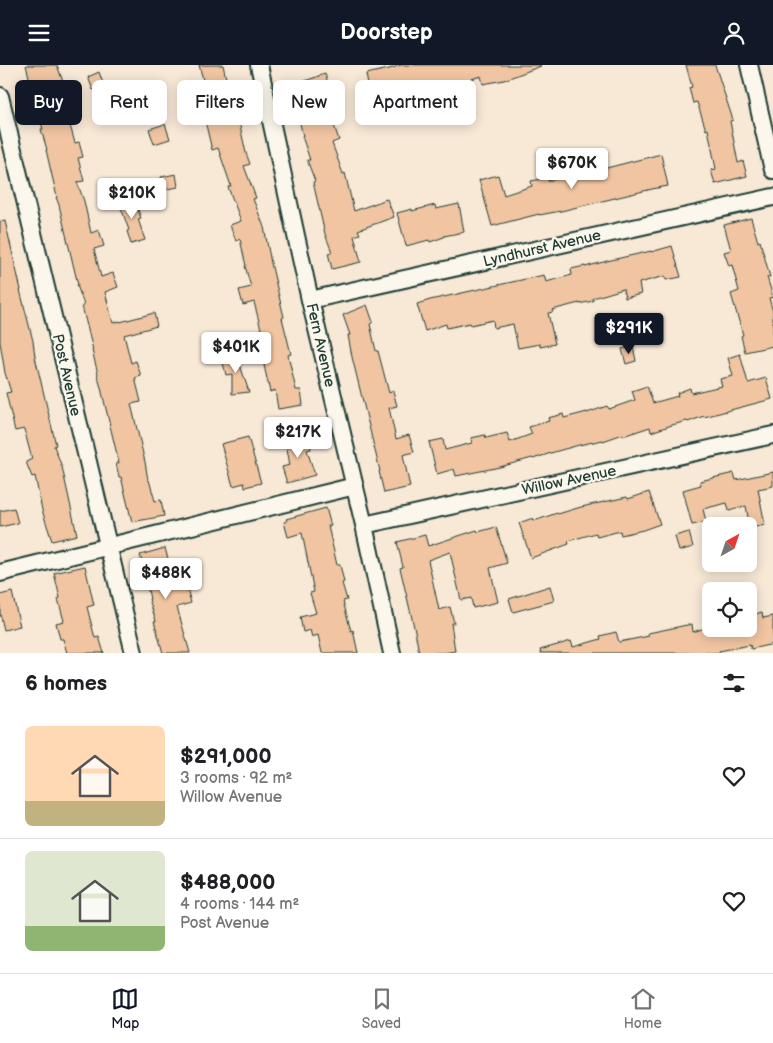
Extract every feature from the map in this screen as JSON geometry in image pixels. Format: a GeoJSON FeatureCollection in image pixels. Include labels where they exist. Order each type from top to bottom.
{"type":"FeatureCollection","features":[{"type":"Feature","properties":{"kind":"street","name":"Fern Avenue"},"geometry":{"type":"LineString","coordinates":[[261,65],[310,300],[355,486],[392,653]]}},
{"type":"Feature","properties":{"kind":"street"},"geometry":{"type":"LineString","coordinates":[[749,65],[773,170]]}},
{"type":"Feature","properties":{"kind":"street","name":"Post Avenue"},"geometry":{"type":"LineString","coordinates":[[0,96],[134,653]]}},
{"type":"Feature","properties":{"kind":"street","name":"Lyndhurst Avenue"},"geometry":{"type":"LineString","coordinates":[[310,300],[773,197]]}},
{"type":"Feature","properties":{"kind":"street","name":"Willow Avenue"},"geometry":{"type":"LineString","coordinates":[[364,525],[773,435]]}},
{"type":"Feature","properties":{"kind":"street"},"geometry":{"type":"LineString","coordinates":[[0,573],[355,486]]}},
{"type":"Feature","properties":{"kind":"building"},"geometry":{"type":"Polygon","coordinates":[[[26,65],[57,65],[62,80],[30,80],[26,65]]]}},
{"type":"Feature","properties":{"kind":"building"},"geometry":{"type":"Polygon","coordinates":[[[199,65],[223,65],[226,80],[203,80],[199,65]]]}},
{"type":"Feature","properties":{"kind":"building"},"geometry":{"type":"Polygon","coordinates":[[[401,65],[541,66],[504,80],[483,84],[481,76],[469,80],[367,80],[366,74],[401,65]]]}},
{"type":"Feature","properties":{"kind":"building"},"geometry":{"type":"Polygon","coordinates":[[[686,65],[715,65],[733,120],[730,121],[738,163],[743,161],[747,176],[715,184],[711,170],[716,169],[708,129],[706,130],[697,102],[693,103],[689,88],[692,87],[686,65]]]}},
{"type":"Feature","properties":{"kind":"building"},"geometry":{"type":"Polygon","coordinates":[[[99,72],[102,80],[92,80],[92,87],[88,77],[99,72]]]}},
{"type":"Feature","properties":{"kind":"building"},"geometry":{"type":"Polygon","coordinates":[[[325,74],[327,80],[308,80],[325,74]]]}},
{"type":"Feature","properties":{"kind":"building"},"geometry":{"type":"Polygon","coordinates":[[[42,125],[70,125],[75,143],[79,142],[83,157],[78,158],[84,181],[77,182],[84,201],[91,233],[99,230],[104,246],[94,249],[101,277],[113,273],[118,287],[105,292],[113,323],[154,313],[157,326],[124,335],[131,363],[136,361],[141,376],[135,378],[141,402],[131,404],[148,480],[155,501],[161,500],[164,516],[132,522],[121,477],[119,477],[116,463],[119,463],[97,375],[82,306],[84,305],[77,285],[56,197],[41,129],[43,129],[42,125]]]}},
{"type":"Feature","properties":{"kind":"building"},"geometry":{"type":"Polygon","coordinates":[[[165,125],[170,139],[154,144],[149,129],[165,125]]]}},
{"type":"Feature","properties":{"kind":"building"},"geometry":{"type":"Polygon","coordinates":[[[206,125],[240,125],[250,164],[244,166],[256,198],[253,199],[264,227],[291,354],[288,355],[296,390],[301,390],[303,405],[278,409],[275,390],[270,392],[263,361],[256,363],[250,336],[262,333],[254,302],[243,305],[239,290],[251,287],[240,239],[236,241],[230,225],[241,221],[228,187],[231,186],[218,148],[212,150],[206,125]]]}},
{"type":"Feature","properties":{"kind":"building"},"geometry":{"type":"Polygon","coordinates":[[[300,125],[334,125],[339,140],[332,143],[343,174],[345,173],[354,211],[387,199],[394,217],[358,230],[360,234],[354,236],[361,262],[332,269],[328,253],[332,252],[325,234],[313,182],[315,181],[307,160],[310,160],[300,125]]]}},
{"type":"Feature","properties":{"kind":"building"},"geometry":{"type":"Polygon","coordinates":[[[661,154],[668,186],[492,226],[479,180],[498,175],[504,195],[532,186],[531,181],[547,178],[548,181],[661,154]]]}},
{"type":"Feature","properties":{"kind":"building"},"geometry":{"type":"Polygon","coordinates":[[[176,174],[178,187],[163,190],[161,177],[176,174]]]}},
{"type":"Feature","properties":{"kind":"building"},"geometry":{"type":"Polygon","coordinates":[[[133,197],[141,218],[138,219],[145,240],[131,244],[127,231],[129,230],[119,202],[133,197]]]}},
{"type":"Feature","properties":{"kind":"building"},"geometry":{"type":"Polygon","coordinates":[[[459,204],[464,232],[444,236],[430,242],[429,240],[406,246],[397,213],[435,205],[436,209],[459,204]]]}},
{"type":"Feature","properties":{"kind":"building"},"geometry":{"type":"Polygon","coordinates":[[[751,218],[758,242],[760,241],[770,277],[767,277],[773,297],[769,298],[773,312],[773,346],[745,352],[741,336],[743,335],[731,294],[739,291],[732,265],[729,266],[724,252],[731,250],[724,225],[751,218]]]}},
{"type":"Feature","properties":{"kind":"building"},"geometry":{"type":"Polygon","coordinates":[[[5,221],[56,445],[54,446],[62,467],[77,535],[52,541],[42,510],[35,476],[32,477],[26,462],[32,459],[24,429],[15,431],[6,393],[11,392],[5,373],[0,342],[0,222],[5,221]]]}},
{"type":"Feature","properties":{"kind":"building"},"geometry":{"type":"Polygon","coordinates":[[[672,246],[681,277],[666,280],[665,276],[639,283],[641,294],[625,298],[623,289],[593,298],[593,301],[552,310],[553,312],[548,313],[555,344],[540,347],[540,344],[518,348],[513,324],[494,328],[493,320],[447,328],[446,324],[425,331],[417,304],[544,275],[546,282],[572,275],[571,269],[672,246]]]}},
{"type":"Feature","properties":{"kind":"building"},"geometry":{"type":"Polygon","coordinates":[[[367,305],[373,322],[370,324],[376,351],[378,351],[389,393],[393,391],[397,406],[389,408],[396,439],[409,435],[414,452],[403,455],[410,487],[384,493],[352,357],[348,335],[350,335],[343,315],[367,305]]]}},
{"type":"Feature","properties":{"kind":"building"},"geometry":{"type":"Polygon","coordinates":[[[633,346],[636,361],[626,364],[622,349],[633,346]]]}},
{"type":"Feature","properties":{"kind":"building"},"geometry":{"type":"Polygon","coordinates":[[[231,347],[234,347],[249,392],[232,394],[232,374],[226,375],[223,363],[231,360],[231,347]]]}},
{"type":"Feature","properties":{"kind":"building"},"geometry":{"type":"Polygon","coordinates":[[[740,354],[748,383],[766,378],[772,399],[651,432],[650,427],[623,436],[623,434],[603,441],[579,445],[500,467],[456,476],[454,469],[437,474],[429,442],[443,439],[445,450],[472,443],[471,438],[485,435],[486,438],[507,433],[510,442],[532,434],[529,427],[549,421],[548,418],[563,414],[564,418],[607,406],[609,409],[635,400],[632,391],[647,386],[653,403],[678,396],[677,393],[690,388],[691,393],[722,386],[720,379],[733,376],[728,358],[740,354]]]}},
{"type":"Feature","properties":{"kind":"building"},"geometry":{"type":"Polygon","coordinates":[[[308,434],[311,449],[307,450],[315,475],[287,483],[282,467],[290,465],[285,438],[308,434]]]}},
{"type":"Feature","properties":{"kind":"building"},"geometry":{"type":"Polygon","coordinates":[[[248,437],[261,483],[245,487],[244,483],[233,486],[221,444],[248,437]]]}},
{"type":"Feature","properties":{"kind":"building"},"geometry":{"type":"Polygon","coordinates":[[[773,472],[773,486],[758,489],[765,525],[758,526],[758,517],[748,517],[746,506],[729,511],[727,503],[703,509],[705,517],[702,517],[702,523],[692,525],[683,490],[701,485],[700,481],[734,473],[736,480],[773,472]]]}},
{"type":"Feature","properties":{"kind":"building"},"geometry":{"type":"Polygon","coordinates":[[[649,492],[660,524],[621,535],[620,531],[597,537],[596,533],[568,541],[569,544],[531,558],[519,523],[533,518],[534,521],[581,507],[627,497],[628,499],[649,492]]]}},
{"type":"Feature","properties":{"kind":"building"},"geometry":{"type":"Polygon","coordinates":[[[14,508],[18,523],[0,527],[0,511],[14,508]]]}},
{"type":"Feature","properties":{"kind":"building"},"geometry":{"type":"Polygon","coordinates":[[[326,508],[337,565],[340,565],[344,582],[342,583],[347,600],[343,601],[351,631],[353,630],[358,653],[322,653],[318,635],[312,637],[310,630],[303,632],[300,617],[316,613],[310,593],[314,592],[302,533],[288,537],[284,522],[287,521],[286,519],[326,508]]]}},
{"type":"Feature","properties":{"kind":"building"},"geometry":{"type":"Polygon","coordinates":[[[496,527],[507,563],[490,568],[498,602],[473,608],[471,598],[461,600],[450,552],[428,560],[439,610],[450,607],[454,623],[451,623],[455,651],[419,653],[400,568],[403,567],[397,542],[425,535],[428,546],[477,530],[478,532],[496,527]]]}},
{"type":"Feature","properties":{"kind":"building"},"geometry":{"type":"Polygon","coordinates":[[[689,532],[693,547],[679,551],[675,536],[689,532]]]}},
{"type":"Feature","properties":{"kind":"building"},"geometry":{"type":"Polygon","coordinates":[[[165,548],[171,570],[180,568],[185,589],[187,588],[191,603],[177,607],[190,653],[163,653],[154,621],[156,621],[149,599],[146,576],[140,555],[165,548]]]}},
{"type":"Feature","properties":{"kind":"building"},"geometry":{"type":"Polygon","coordinates":[[[85,566],[94,605],[87,607],[95,638],[99,637],[104,653],[67,653],[63,639],[60,639],[56,623],[64,621],[54,573],[85,566]]]}},
{"type":"Feature","properties":{"kind":"building"},"geometry":{"type":"Polygon","coordinates":[[[550,586],[554,601],[513,612],[509,599],[550,586]]]}},
{"type":"Feature","properties":{"kind":"building"},"geometry":{"type":"Polygon","coordinates":[[[12,592],[20,626],[4,630],[0,613],[0,595],[12,592]]]}},
{"type":"Feature","properties":{"kind":"building"},"geometry":{"type":"Polygon","coordinates":[[[762,612],[763,618],[773,616],[773,644],[751,649],[750,645],[719,651],[720,653],[541,653],[540,650],[571,641],[573,647],[601,639],[600,636],[616,632],[619,642],[649,636],[648,633],[692,624],[693,632],[702,629],[702,637],[757,637],[757,614],[762,612]]]}}]}
